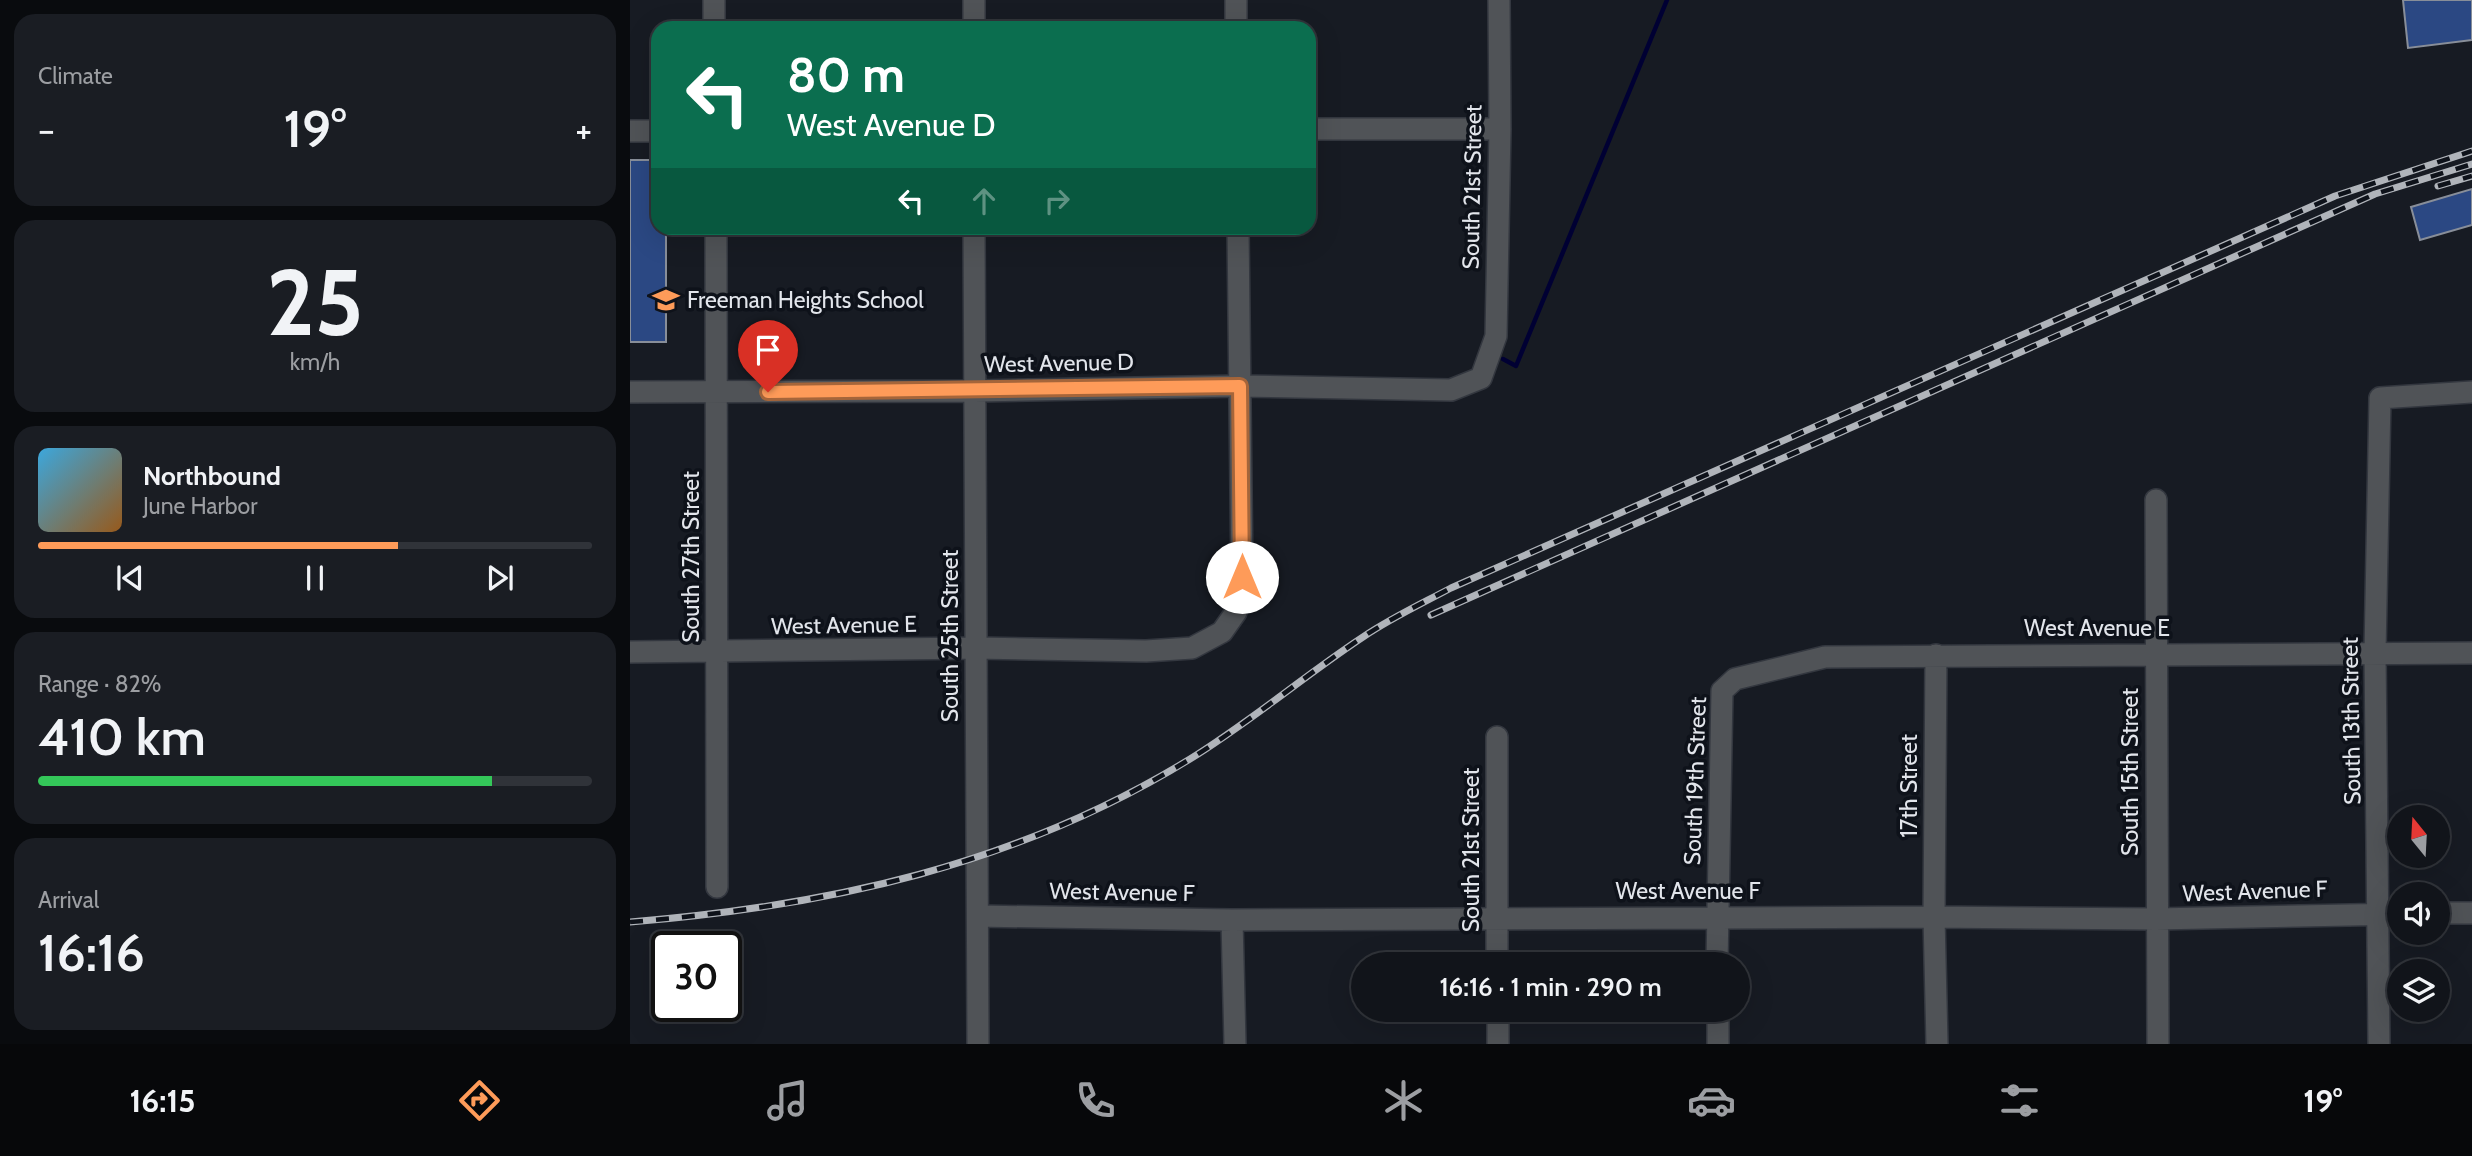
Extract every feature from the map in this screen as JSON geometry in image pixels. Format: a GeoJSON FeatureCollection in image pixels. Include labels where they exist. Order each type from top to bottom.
{"type":"FeatureCollection","features":[{"type":"Feature","properties":{"kind":"street"},"geometry":{"type":"LineString","coordinates":[[714,0],[714,21]]}},
{"type":"Feature","properties":{"kind":"street"},"geometry":{"type":"LineString","coordinates":[[974,0],[974,21]]}},
{"type":"Feature","properties":{"kind":"street"},"geometry":{"type":"LineString","coordinates":[[1236,0],[1236,21]]}},
{"type":"Feature","properties":{"kind":"street","name":"South 21st Street"},"geometry":{"type":"LineString","coordinates":[[1483,372],[1496,336],[1500,129],[1499,0]]}},
{"type":"Feature","properties":{"kind":"street"},"geometry":{"type":"LineString","coordinates":[[1316,129],[1500,129]]}},
{"type":"Feature","properties":{"kind":"street"},"geometry":{"type":"LineString","coordinates":[[630,131],[651,131]]}},
{"type":"Feature","properties":{"kind":"street","name":"South 27th Street"},"geometry":{"type":"LineString","coordinates":[[716,235],[717,887]]}},
{"type":"Feature","properties":{"kind":"street","name":"South 25th Street"},"geometry":{"type":"LineString","coordinates":[[974,235],[978,1044]]}},
{"type":"Feature","properties":{"kind":"street"},"geometry":{"type":"LineString","coordinates":[[1238,235],[1240,386]]}},
{"type":"Feature","properties":{"kind":"street","name":"West Avenue D"},"geometry":{"type":"LineString","coordinates":[[630,392],[975,391],[1240,386],[1451,390],[1481,378],[1483,372]]}},
{"type":"Feature","properties":{"kind":"street","name":"West Avenue E"},"geometry":{"type":"LineString","coordinates":[[630,652],[1192,648],[1222,632],[1236,612],[1242,577],[1240,386]]}},
{"type":"Feature","properties":{"kind":"street","name":"South 13th Street"},"geometry":{"type":"LineString","coordinates":[[2387,882],[2375,652],[2380,398],[2472,391]]}},
{"type":"Feature","properties":{"kind":"street","name":"South 15th Street"},"geometry":{"type":"LineString","coordinates":[[2156,500],[2158,1044]]}},
{"type":"Feature","properties":{"kind":"street","name":"West Avenue E"},"geometry":{"type":"LineString","coordinates":[[1728,684],[1735,679],[1825,657],[2472,653]]}},
{"type":"Feature","properties":{"kind":"street","name":"17th Street"},"geometry":{"type":"LineString","coordinates":[[1936,655],[1934,917],[1937,1044]]}},
{"type":"Feature","properties":{"kind":"street","name":"South 19th Street"},"geometry":{"type":"LineString","coordinates":[[1717,952],[1722,691],[1728,684]]}},
{"type":"Feature","properties":{"kind":"street","name":"South 21st Street"},"geometry":{"type":"LineString","coordinates":[[1497,737],[1497,952]]}},
{"type":"Feature","properties":{"kind":"street"},"geometry":{"type":"LineString","coordinates":[[2450,914],[2472,913]]}},
{"type":"Feature","properties":{"kind":"street","name":"West Avenue F"},"geometry":{"type":"LineString","coordinates":[[978,916],[1232,920],[1717,917],[2156,919],[2387,914]]}},
{"type":"Feature","properties":{"kind":"street"},"geometry":{"type":"LineString","coordinates":[[1232,920],[1235,1044]]}},
{"type":"Feature","properties":{"kind":"street","name":"South 13th Street"},"geometry":{"type":"LineString","coordinates":[[2379,1044],[2387,940]]}},
{"type":"Feature","properties":{"kind":"street"},"geometry":{"type":"LineString","coordinates":[[1498,1022],[1498,1044]]}},
{"type":"Feature","properties":{"kind":"street"},"geometry":{"type":"LineString","coordinates":[[1718,1022],[1718,1044]]}},
{"type":"Feature","properties":{"kind":"building"},"geometry":{"type":"Polygon","coordinates":[[[2403,0],[2472,0],[2472,40],[2408,48],[2403,0]]]}},
{"type":"Feature","properties":{"kind":"building"},"geometry":{"type":"Polygon","coordinates":[[[630,160],[651,160],[651,235],[666,235],[666,342],[630,342],[630,160]]]}},
{"type":"Feature","properties":{"kind":"building"},"geometry":{"type":"Polygon","coordinates":[[[2472,189],[2472,225],[2420,240],[2411,207],[2472,189]]]}},
{"type":"Feature","properties":{"kind":"waterway"},"geometry":{"type":"LineString","coordinates":[[1503,359],[1516,366],[1667,0]]}},
{"type":"Feature","properties":{"kind":"railway"},"geometry":{"type":"LineString","coordinates":[[630,922],[777,905],[849,891],[920,874],[989,853],[1058,827],[1124,796],[1190,759],[1363,637],[1451,588],[2335,196],[2472,151]]}},
{"type":"Feature","properties":{"kind":"railway"},"geometry":{"type":"LineString","coordinates":[[1431,615],[2375,194],[2472,164]]}},
{"type":"Feature","properties":{"kind":"railway"},"geometry":{"type":"LineString","coordinates":[[2438,186],[2472,176]]}},
{"type":"Feature","properties":{"kind":"place","name":"Freeman Heights School"},"geometry":{"type":"Point","coordinates":[666,300]}},
{"type":"Feature","properties":{"kind":"route"},"geometry":{"type":"LineString","coordinates":[[768,392],[1240,386],[1242,577]]}}]}
